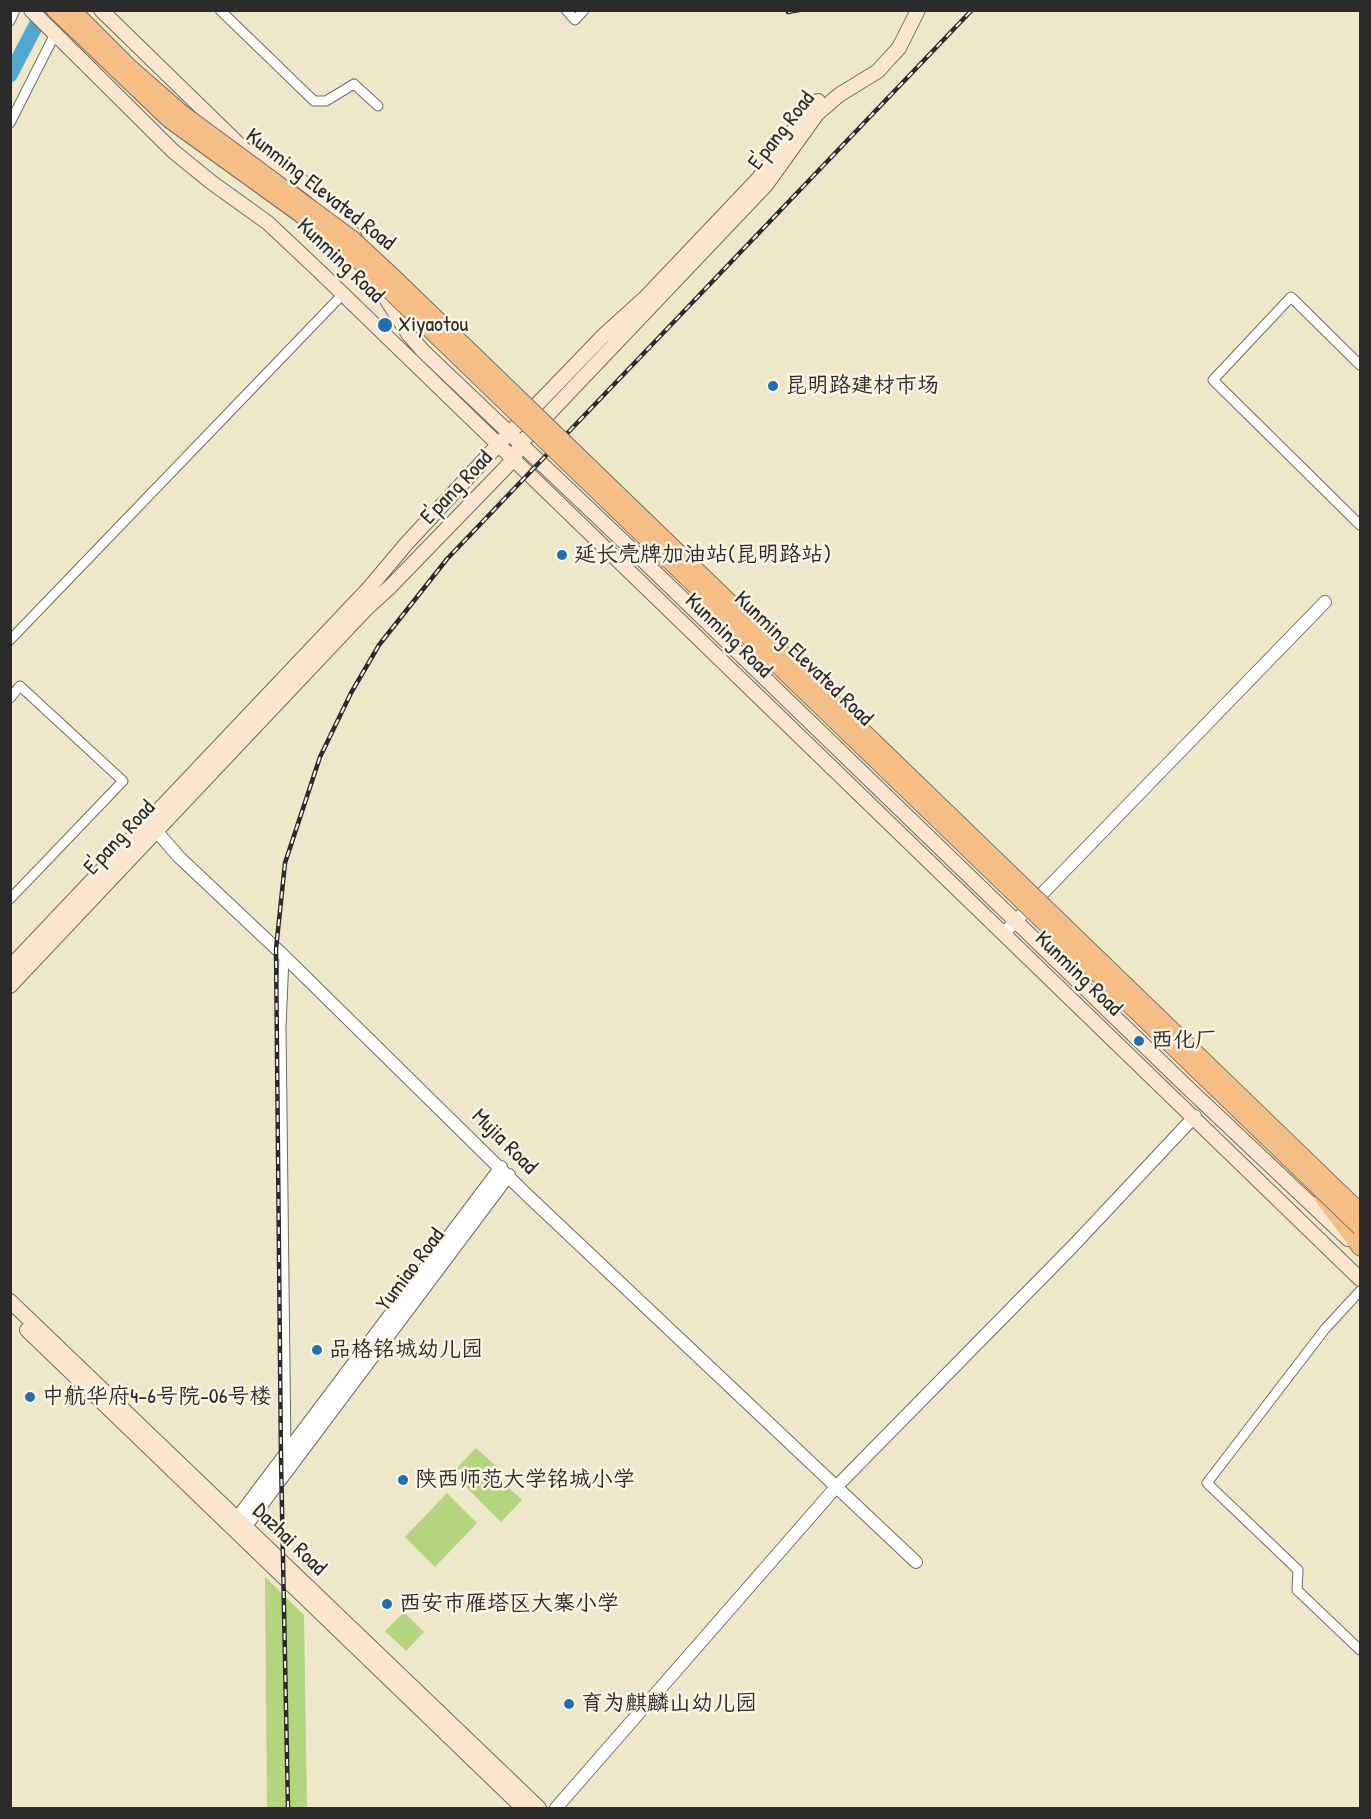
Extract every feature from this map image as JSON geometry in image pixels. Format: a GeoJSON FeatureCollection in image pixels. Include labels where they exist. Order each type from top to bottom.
{"type":"FeatureCollection","features":[{"type":"Feature","properties":{"kind":"highway"},"geometry":{"type":"LineString","coordinates":[[63,13],[131,68],[175,116]]}},
{"type":"Feature","properties":{"kind":"highway","name":"Kunming Elevated Road"},"geometry":{"type":"LineString","coordinates":[[175,116],[357,260],[1360,1228]]}},
{"type":"Feature","properties":{"kind":"highway","name":"Kunming Elevated Road"},"geometry":{"type":"LineString","coordinates":[[175,116],[335,225],[393,276],[1360,1210]]}},
{"type":"Feature","properties":{"kind":"highway"},"geometry":{"type":"LineString","coordinates":[[1302,1171],[1360,1249]]}},
{"type":"Feature","properties":{"kind":"main road","name":"Kunming Road"},"geometry":{"type":"LineString","coordinates":[[31,10],[173,151],[268,223],[1360,1279]]}},
{"type":"Feature","properties":{"kind":"main road","name":"Kunming Road"},"geometry":{"type":"LineString","coordinates":[[101,10],[322,225],[376,282],[409,335],[1178,1078],[1360,1249]]}},
{"type":"Feature","properties":{"kind":"main road","name":"E'pang Road"},"geometry":{"type":"LineString","coordinates":[[10,967],[153,826],[514,459],[515,439],[603,336],[645,298],[759,178],[806,113],[826,94],[879,60],[891,43],[908,10]]}},
{"type":"Feature","properties":{"kind":"main road","name":"E'pang Road"},"geometry":{"type":"LineString","coordinates":[[10,986],[370,587],[406,543],[498,445],[515,439],[766,185],[817,114],[839,94],[878,71],[899,48],[918,10]]}},
{"type":"Feature","properties":{"kind":"main road"},"geometry":{"type":"LineString","coordinates":[[237,143],[299,179],[327,202],[349,227],[376,282]]}},
{"type":"Feature","properties":{"kind":"main road"},"geometry":{"type":"LineString","coordinates":[[448,499],[462,513]]}},
{"type":"Feature","properties":{"kind":"main road","name":"Dazhai Road"},"geometry":{"type":"LineString","coordinates":[[10,1301],[523,1809]]}},
{"type":"Feature","properties":{"kind":"main road","name":"Dazhai Road"},"geometry":{"type":"LineString","coordinates":[[10,1314],[538,1809]]}},
{"type":"Feature","properties":{"kind":"street"},"geometry":{"type":"LineString","coordinates":[[10,21],[15,10]]}},
{"type":"Feature","properties":{"kind":"street"},"geometry":{"type":"LineString","coordinates":[[220,10],[314,101],[326,101],[354,84],[378,106]]}},
{"type":"Feature","properties":{"kind":"street"},"geometry":{"type":"LineString","coordinates":[[566,10],[575,20],[584,10]]}},
{"type":"Feature","properties":{"kind":"street"},"geometry":{"type":"LineString","coordinates":[[10,123],[54,33]]}},
{"type":"Feature","properties":{"kind":"street"},"geometry":{"type":"LineString","coordinates":[[10,640],[342,294]]}},
{"type":"Feature","properties":{"kind":"street"},"geometry":{"type":"LineString","coordinates":[[1360,365],[1291,297],[1213,380],[1360,525]]}},
{"type":"Feature","properties":{"kind":"street"},"geometry":{"type":"LineString","coordinates":[[1004,933],[1325,602]]}},
{"type":"Feature","properties":{"kind":"street"},"geometry":{"type":"LineString","coordinates":[[10,698],[20,686],[123,782],[10,899]]}},
{"type":"Feature","properties":{"kind":"street","name":"Mujia Road"},"geometry":{"type":"LineString","coordinates":[[153,826],[179,856],[505,1171],[526,1194],[916,1562]]}},
{"type":"Feature","properties":{"kind":"street"},"geometry":{"type":"LineString","coordinates":[[284,956],[281,1028],[286,1453]]}},
{"type":"Feature","properties":{"kind":"street"},"geometry":{"type":"LineString","coordinates":[[556,1809],[837,1486],[1073,1246],[1194,1116]]}},
{"type":"Feature","properties":{"kind":"street","name":"Yumiao Road"},"geometry":{"type":"LineString","coordinates":[[238,1527],[286,1453],[505,1171]]}},
{"type":"Feature","properties":{"kind":"street","name":"Yumiao Road"},"geometry":{"type":"LineString","coordinates":[[238,1527],[505,1171]]}},
{"type":"Feature","properties":{"kind":"street"},"geometry":{"type":"LineString","coordinates":[[1360,1292],[1325,1329],[1207,1483],[1298,1570],[1297,1590],[1360,1650]]}},
{"type":"Feature","properties":{"kind":"green space"},"geometry":{"type":"Polygon","coordinates":[[[476,1448],[497,1467],[492,1472],[522,1500],[501,1522],[452,1473],[476,1448]]]}},
{"type":"Feature","properties":{"kind":"green space"},"geometry":{"type":"Polygon","coordinates":[[[447,1493],[477,1523],[435,1567],[405,1537],[447,1493]]]}},
{"type":"Feature","properties":{"kind":"green space"},"geometry":{"type":"Polygon","coordinates":[[[265,1577],[304,1615],[307,1808],[267,1808],[265,1577]]]}},
{"type":"Feature","properties":{"kind":"green space"},"geometry":{"type":"Polygon","coordinates":[[[404,1612],[424,1632],[406,1651],[385,1631],[404,1612]]]}},
{"type":"Feature","properties":{"kind":"waterway"},"geometry":{"type":"LineString","coordinates":[[10,75],[44,10]]}},
{"type":"Feature","properties":{"kind":"railway"},"geometry":{"type":"LineString","coordinates":[[788,12],[799,10]]}},
{"type":"Feature","properties":{"kind":"railway"},"geometry":{"type":"LineString","coordinates":[[288,1808],[281,1459],[276,949],[285,863],[320,757],[351,693],[379,645],[447,559],[972,10]]}},
{"type":"Feature","properties":{"kind":"place","name":"Xiyaotou"},"geometry":{"type":"Point","coordinates":[385,325]}},
{"type":"Feature","properties":{"kind":"place","name":"昆明路建材市场"},"geometry":{"type":"Point","coordinates":[773,386]}},
{"type":"Feature","properties":{"kind":"place","name":"延长壳牌加油站(昆明路站)"},"geometry":{"type":"Point","coordinates":[562,555]}},
{"type":"Feature","properties":{"kind":"place","name":"西化厂"},"geometry":{"type":"Point","coordinates":[1139,1041]}},
{"type":"Feature","properties":{"kind":"place","name":"品格铭城幼儿园"},"geometry":{"type":"Point","coordinates":[317,1350]}},
{"type":"Feature","properties":{"kind":"place","name":"中航华府4-6号院-06号楼"},"geometry":{"type":"Point","coordinates":[30,1397]}},
{"type":"Feature","properties":{"kind":"place","name":"陕西师范大学铭城小学"},"geometry":{"type":"Point","coordinates":[403,1480]}},
{"type":"Feature","properties":{"kind":"place","name":"西安市雁塔区大寨小学"},"geometry":{"type":"Point","coordinates":[387,1604]}},
{"type":"Feature","properties":{"kind":"place","name":"育为麒麟山幼儿园"},"geometry":{"type":"Point","coordinates":[569,1704]}}]}
